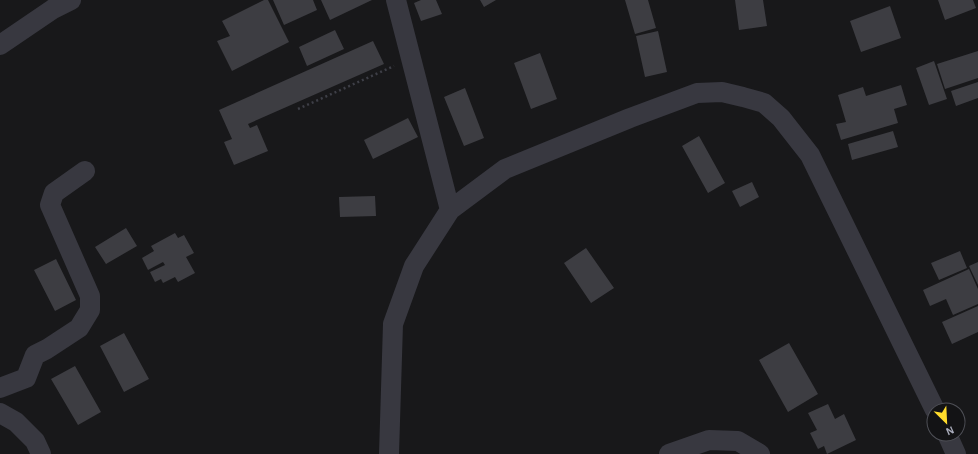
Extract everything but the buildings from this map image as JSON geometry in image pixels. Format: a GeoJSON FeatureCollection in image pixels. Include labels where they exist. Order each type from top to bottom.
{"type":"FeatureCollection","features":[{"type":"Feature","properties":{"kind":"street"},"geometry":{"type":"LineString","coordinates":[[0,45],[53,9],[71,0]]}},
{"type":"Feature","properties":{"kind":"street"},"geometry":{"type":"LineString","coordinates":[[396,0],[450,210]]}},
{"type":"Feature","properties":{"kind":"street"},"geometry":{"type":"LineString","coordinates":[[389,454],[393,324],[414,266],[450,210],[505,168],[696,93],[722,92],[743,96],[764,103],[781,118],[810,155],[931,402]]}},
{"type":"Feature","properties":{"kind":"street"},"geometry":{"type":"LineString","coordinates":[[0,388],[26,378],[35,355],[79,328],[90,310],[90,296],[50,205],[54,193],[85,171]]}},
{"type":"Feature","properties":{"kind":"street"},"geometry":{"type":"LineString","coordinates":[[0,414],[16,422],[35,441],[41,454]]}},
{"type":"Feature","properties":{"kind":"street"},"geometry":{"type":"LineString","coordinates":[[669,454],[709,440],[738,441],[760,454]]}},
{"type":"Feature","properties":{"kind":"street"},"geometry":{"type":"LineString","coordinates":[[951,442],[956,454]]}},
{"type":"Feature","properties":{"kind":"path"},"geometry":{"type":"LineString","coordinates":[[298,109],[411,58]]}}]}
